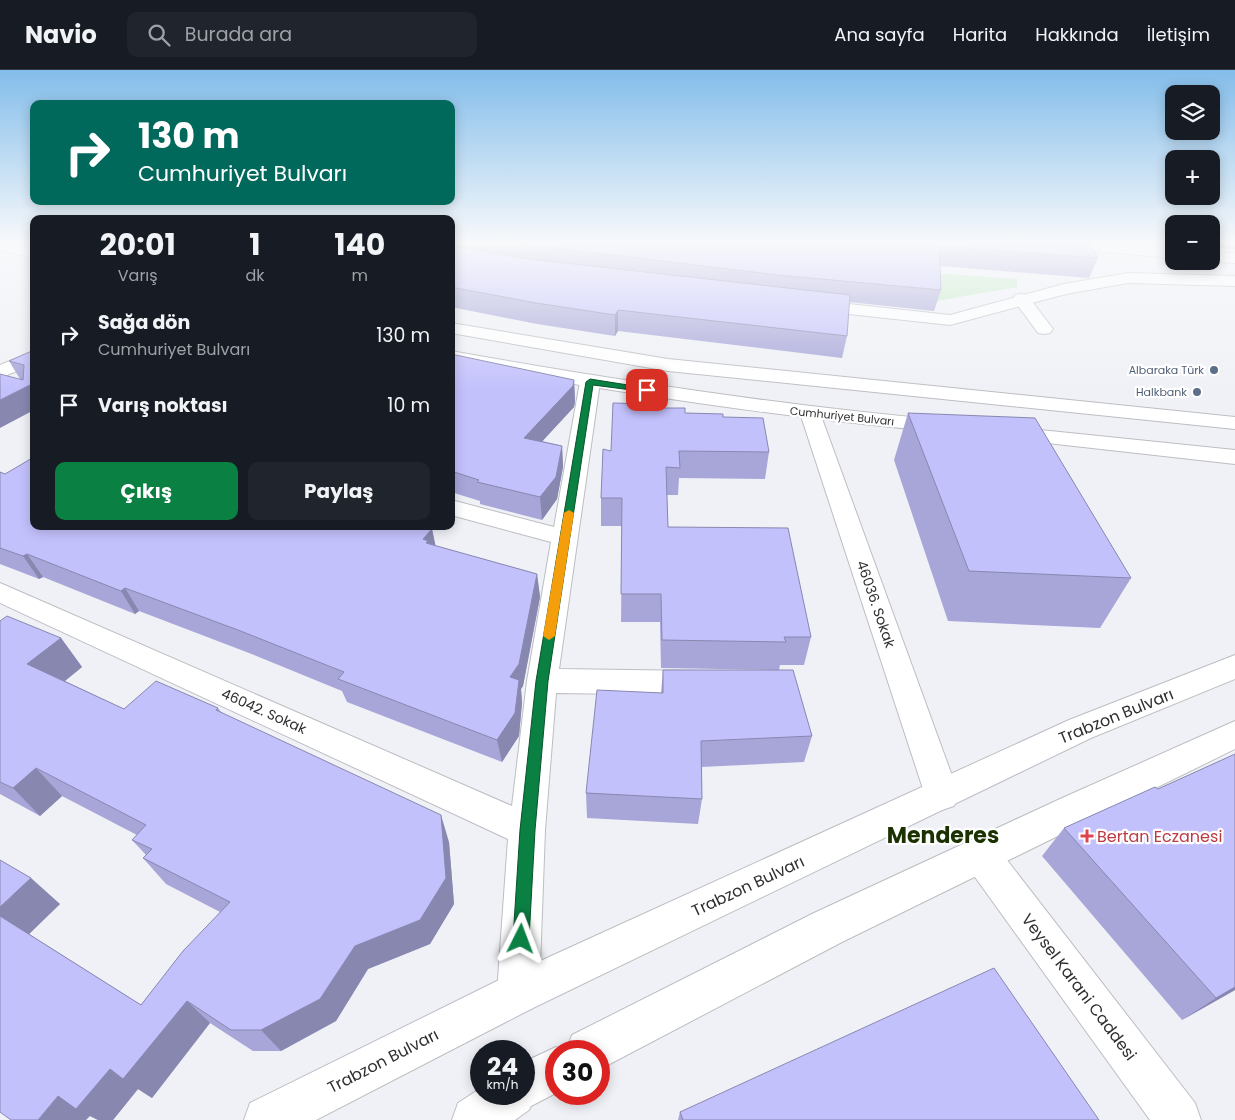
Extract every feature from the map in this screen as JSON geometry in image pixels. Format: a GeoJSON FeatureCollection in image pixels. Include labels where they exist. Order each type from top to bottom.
{"type":"FeatureCollection","features":[{"type":"Feature","properties":{"kind":"street"},"geometry":{"type":"LineString","coordinates":[[795,304],[950,320],[1051,292]]}},
{"type":"Feature","properties":{"kind":"street"},"geometry":{"type":"LineString","coordinates":[[1021,299],[1044,329]]}},
{"type":"Feature","properties":{"kind":"street"},"geometry":{"type":"LineString","coordinates":[[455,329],[668,365],[1235,422]]}},
{"type":"Feature","properties":{"kind":"street","name":"Cumhuriyet Bulvarı"},"geometry":{"type":"LineString","coordinates":[[455,358],[590,382],[810,413],[963,428]]}},
{"type":"Feature","properties":{"kind":"street"},"geometry":{"type":"LineString","coordinates":[[3,381],[30,360]]}},
{"type":"Feature","properties":{"kind":"street"},"geometry":{"type":"LineString","coordinates":[[518,993],[527,830],[542,681],[590,382]]}},
{"type":"Feature","properties":{"kind":"street","name":"46036. Sokak"},"geometry":{"type":"LineString","coordinates":[[810,413],[942,795]]}},
{"type":"Feature","properties":{"kind":"street"},"geometry":{"type":"LineString","coordinates":[[991,431],[1203,452],[1235,459]]}},
{"type":"Feature","properties":{"kind":"street"},"geometry":{"type":"LineString","coordinates":[[455,508],[565,538]]}},
{"type":"Feature","properties":{"kind":"street","name":"46042. Sokak"},"geometry":{"type":"LineString","coordinates":[[0,592],[527,830]]}},
{"type":"Feature","properties":{"kind":"street","name":"Trabzon Bulvarı"},"geometry":{"type":"LineString","coordinates":[[267,1120],[518,993],[1080,729],[1190,686],[1235,666]]}},
{"type":"Feature","properties":{"kind":"street"},"geometry":{"type":"LineString","coordinates":[[542,681],[726,684]]}},
{"type":"Feature","properties":{"kind":"street"},"geometry":{"type":"LineString","coordinates":[[609,1040],[702,990],[980,854],[1235,734]]}},
{"type":"Feature","properties":{"kind":"street","name":"Veysel Karani Caddesi"},"geometry":{"type":"LineString","coordinates":[[980,854],[1178,1120]]}},
{"type":"Feature","properties":{"kind":"street"},"geometry":{"type":"LineString","coordinates":[[475,1120],[497,1105]]}},
{"type":"Feature","properties":{"kind":"green space"},"geometry":{"type":"Polygon","coordinates":[[[935,292],[988,292],[936,301],[935,292]]]}},
{"type":"Feature","properties":{"kind":"building"},"geometry":{"type":"Polygon","coordinates":[[[478,292],[823,292],[850,295],[847,336],[618,310],[615,315],[478,292]]]}},
{"type":"Feature","properties":{"kind":"building"},"geometry":{"type":"Polygon","coordinates":[[[30,352],[30,385],[0,400],[0,374],[23,380],[24,365],[9,361],[30,352]]]}},
{"type":"Feature","properties":{"kind":"building"},"geometry":{"type":"Polygon","coordinates":[[[455,355],[574,380],[573,386],[524,438],[562,446],[556,477],[540,497],[477,482],[479,480],[455,472],[455,355]]]}},
{"type":"Feature","properties":{"kind":"building"},"geometry":{"type":"Polygon","coordinates":[[[613,403],[648,404],[648,408],[685,408],[685,413],[723,414],[723,417],[763,418],[769,452],[679,451],[680,468],[666,467],[668,527],[788,528],[811,637],[784,637],[786,642],[662,640],[661,594],[621,594],[622,498],[601,498],[603,449],[611,451],[613,403]]]}},
{"type":"Feature","properties":{"kind":"building"},"geometry":{"type":"Polygon","coordinates":[[[908,413],[1035,418],[1131,578],[969,571],[908,413]]]}},
{"type":"Feature","properties":{"kind":"building"},"geometry":{"type":"Polygon","coordinates":[[[30,459],[30,530],[431,530],[423,539],[428,541],[426,543],[537,574],[519,664],[510,677],[519,680],[515,713],[497,740],[338,679],[344,672],[238,630],[125,588],[121,591],[27,554],[23,556],[0,548],[0,472],[5,474],[30,459]]]}},
{"type":"Feature","properties":{"kind":"building"},"geometry":{"type":"Polygon","coordinates":[[[7,616],[61,638],[27,664],[124,709],[156,681],[218,708],[216,710],[441,815],[446,878],[420,920],[355,946],[320,999],[261,1030],[231,1030],[187,1001],[123,1079],[110,1069],[76,1109],[58,1096],[38,1120],[11,1120],[0,1112],[0,916],[141,1005],[183,951],[230,902],[143,858],[152,849],[132,840],[146,825],[36,768],[13,788],[0,782],[0,621],[7,616]]]}},
{"type":"Feature","properties":{"kind":"building"},"geometry":{"type":"Polygon","coordinates":[[[663,670],[793,670],[812,736],[701,741],[702,799],[586,793],[597,690],[663,693],[663,670]]]}},
{"type":"Feature","properties":{"kind":"building"},"geometry":{"type":"Polygon","coordinates":[[[1235,754],[1235,987],[1216,998],[1064,828],[1155,787],[1158,789],[1235,754]]]}},
{"type":"Feature","properties":{"kind":"building"},"geometry":{"type":"Polygon","coordinates":[[[0,860],[31,878],[0,907],[0,860]]]}},
{"type":"Feature","properties":{"kind":"building"},"geometry":{"type":"Polygon","coordinates":[[[994,968],[1099,1120],[683,1120],[680,1112],[994,968]]]}},
{"type":"Feature","properties":{"kind":"slow traffic"},"geometry":{"type":"LineString","coordinates":[[549,636],[569,513]]}},
{"type":"Feature","properties":{"kind":"place","name":"Albaraka Türk"},"geometry":{"type":"Point","coordinates":[1214,370]}},
{"type":"Feature","properties":{"kind":"place","name":"Halkbank"},"geometry":{"type":"Point","coordinates":[1197,392]}},
{"type":"Feature","properties":{"kind":"place","name":"Bertan Eczanesi"},"geometry":{"type":"Point","coordinates":[1087,836]}},
{"type":"Feature","properties":{"kind":"district","name":"Menderes"},"geometry":{"type":"Point","coordinates":[943,835]}},
{"type":"Feature","properties":{"kind":"route"},"geometry":{"type":"LineString","coordinates":[[521,939],[527,830],[542,681],[590,382],[647,390]]}}]}
